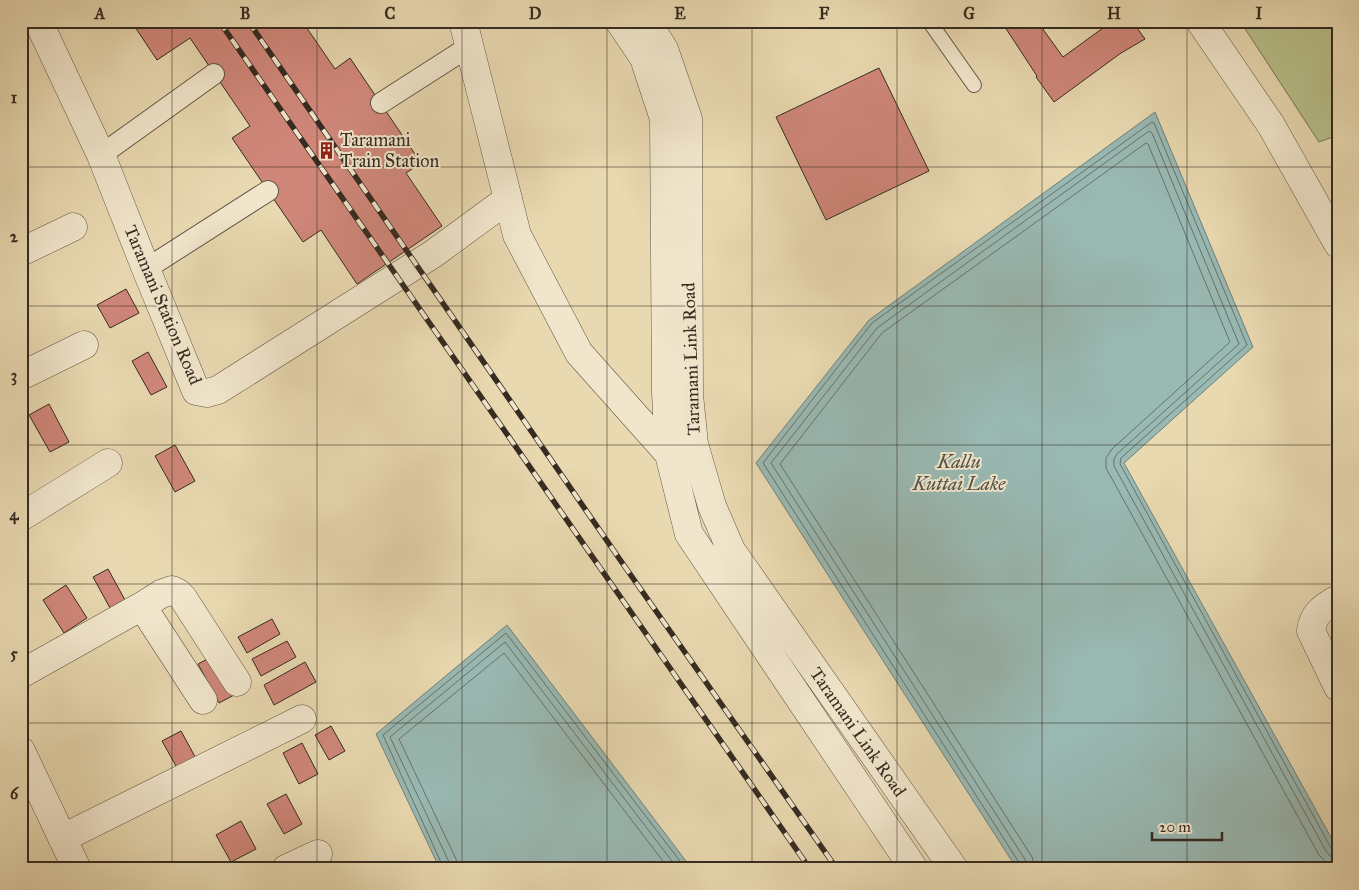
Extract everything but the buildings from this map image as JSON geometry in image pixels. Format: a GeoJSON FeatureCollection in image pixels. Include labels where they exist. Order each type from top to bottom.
{"type":"FeatureCollection","features":[{"type":"Feature","properties":{"kind":"street","name":"Taramani Station Road"},"geometry":{"type":"LineString","coordinates":[[38,21],[102,155],[196,391],[207,393],[218,390],[433,254],[508,199]]}},
{"type":"Feature","properties":{"kind":"street","name":"Taramani Link Road"},"geometry":{"type":"LineString","coordinates":[[619,21],[644,58],[664,118],[666,392],[682,449],[689,534],[914,869]]}},
{"type":"Feature","properties":{"kind":"street","name":"Taramani Link Road"},"geometry":{"type":"LineString","coordinates":[[646,21],[664,49],[688,119],[689,396],[682,449],[712,506],[730,550],[954,869]]}},
{"type":"Feature","properties":{"kind":"street"},"geometry":{"type":"LineString","coordinates":[[1200,21],[1272,125],[1338,244]]}},
{"type":"Feature","properties":{"kind":"street"},"geometry":{"type":"LineString","coordinates":[[381,103],[466,34],[517,235],[579,353],[682,449]]}},
{"type":"Feature","properties":{"kind":"street"},"geometry":{"type":"LineString","coordinates":[[102,155],[214,74]]}},
{"type":"Feature","properties":{"kind":"street"},"geometry":{"type":"LineString","coordinates":[[146,269],[268,191]]}},
{"type":"Feature","properties":{"kind":"street"},"geometry":{"type":"LineString","coordinates":[[21,252],[73,227]]}},
{"type":"Feature","properties":{"kind":"street"},"geometry":{"type":"LineString","coordinates":[[21,376],[84,345]]}},
{"type":"Feature","properties":{"kind":"street"},"geometry":{"type":"LineString","coordinates":[[21,517],[108,463]]}},
{"type":"Feature","properties":{"kind":"street"},"geometry":{"type":"LineString","coordinates":[[21,674],[167,590],[172,590],[178,593],[237,682]]}},
{"type":"Feature","properties":{"kind":"street"},"geometry":{"type":"LineString","coordinates":[[1338,599],[1316,614],[1312,622],[1311,631],[1338,687]]}},
{"type":"Feature","properties":{"kind":"street"},"geometry":{"type":"LineString","coordinates":[[142,606],[203,700]]}},
{"type":"Feature","properties":{"kind":"street"},"geometry":{"type":"LineString","coordinates":[[63,838],[302,719]]}},
{"type":"Feature","properties":{"kind":"street"},"geometry":{"type":"LineString","coordinates":[[21,751],[78,869]]}},
{"type":"Feature","properties":{"kind":"street"},"geometry":{"type":"LineString","coordinates":[[286,869],[318,854]]}},
{"type":"Feature","properties":{"kind":"lane"},"geometry":{"type":"LineString","coordinates":[[929,21],[974,85]]}},
{"type":"Feature","properties":{"kind":"green space"},"geometry":{"type":"Polygon","coordinates":[[[1240,21],[1338,21],[1338,135],[1319,142],[1240,21]]]}},
{"type":"Feature","properties":{"kind":"water","name":"Kallu Kuttai Lake"},"geometry":{"type":"Polygon","coordinates":[[[1155,112],[1253,347],[1124,463],[1338,850],[1338,869],[1017,869],[756,463],[869,320],[1155,112]]]}},
{"type":"Feature","properties":{"kind":"water"},"geometry":{"type":"Polygon","coordinates":[[[507,625],[692,869],[440,869],[376,734],[507,625]]]}},
{"type":"Feature","properties":{"kind":"railway"},"geometry":{"type":"LineString","coordinates":[[219,21],[810,869]]}},
{"type":"Feature","properties":{"kind":"railway"},"geometry":{"type":"LineString","coordinates":[[248,21],[623,564],[837,869]]}},
{"type":"Feature","properties":{"kind":"place","name":"Taramani Train Station"},"geometry":{"type":"Point","coordinates":[326,150]}}]}
